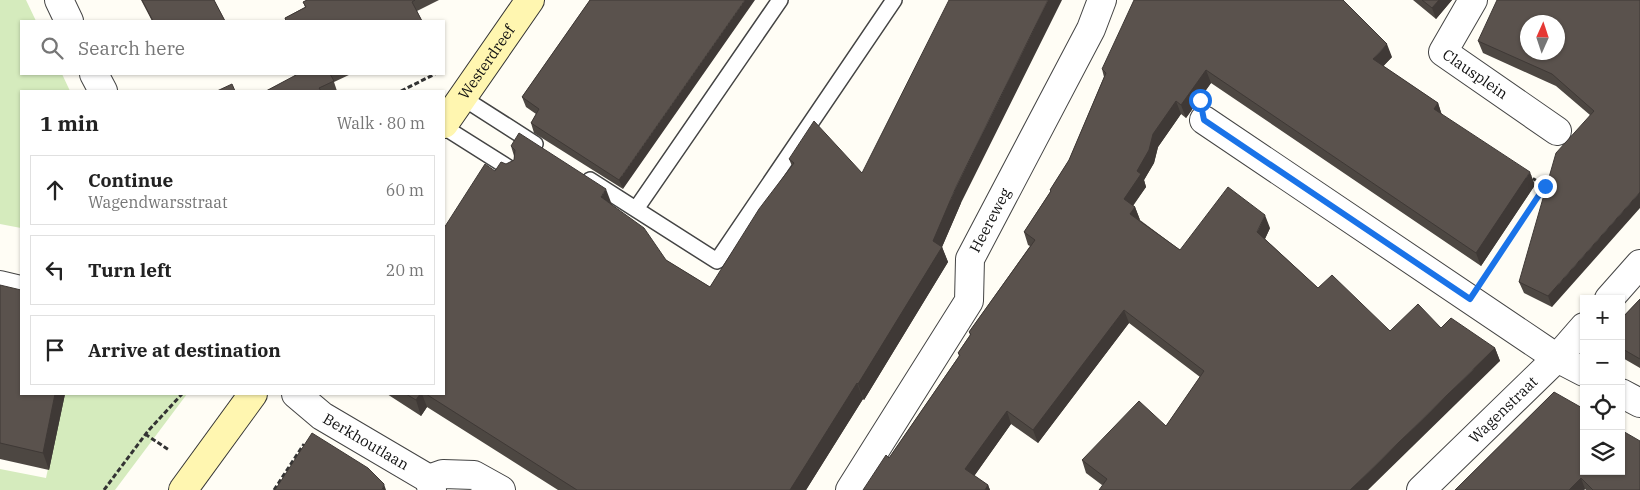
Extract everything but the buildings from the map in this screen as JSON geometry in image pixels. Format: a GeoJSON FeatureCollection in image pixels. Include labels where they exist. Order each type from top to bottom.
{"type":"FeatureCollection","features":[{"type":"Feature","properties":{"kind":"street"},"geometry":{"type":"LineString","coordinates":[[59,0],[69,20]]}},
{"type":"Feature","properties":{"kind":"street","name":"Westerdreef"},"geometry":{"type":"LineString","coordinates":[[445,125],[530,0]]}},
{"type":"Feature","properties":{"kind":"street","name":"Heereweg"},"geometry":{"type":"LineString","coordinates":[[850,490],[968,301],[970,259],[1091,29],[1102,0]]}},
{"type":"Feature","properties":{"kind":"street","name":"Clausplein"},"geometry":{"type":"LineString","coordinates":[[1473,0],[1443,52],[1558,131]]}},
{"type":"Feature","properties":{"kind":"street"},"geometry":{"type":"LineString","coordinates":[[95,75],[102,90]]}},
{"type":"Feature","properties":{"kind":"street"},"geometry":{"type":"LineString","coordinates":[[1204,120],[1557,358],[1580,370]]}},
{"type":"Feature","properties":{"kind":"street"},"geometry":{"type":"LineString","coordinates":[[1613,295],[1640,264]]}},
{"type":"Feature","properties":{"kind":"street"},"geometry":{"type":"LineString","coordinates":[[0,285],[20,290]]}},
{"type":"Feature","properties":{"kind":"street","name":"Wagenstraat"},"geometry":{"type":"LineString","coordinates":[[1421,490],[1557,358],[1580,332]]}},
{"type":"Feature","properties":{"kind":"street"},"geometry":{"type":"LineString","coordinates":[[183,490],[252,395]]}},
{"type":"Feature","properties":{"kind":"street","name":"Berkhoutlaan"},"geometry":{"type":"LineString","coordinates":[[297,395],[322,416],[430,484]]}},
{"type":"Feature","properties":{"kind":"street"},"geometry":{"type":"LineString","coordinates":[[1625,395],[1640,403]]}},
{"type":"Feature","properties":{"kind":"street"},"geometry":{"type":"LineString","coordinates":[[430,484],[443,474],[474,475],[501,490]]}},
{"type":"Feature","properties":{"kind":"lane"},"geometry":{"type":"LineString","coordinates":[[636,209],[780,0]]}},
{"type":"Feature","properties":{"kind":"lane"},"geometry":{"type":"LineString","coordinates":[[578,172],[717,261],[894,0]]}},
{"type":"Feature","properties":{"kind":"lane"},"geometry":{"type":"LineString","coordinates":[[463,98],[545,151]]}},
{"type":"Feature","properties":{"kind":"lane"},"geometry":{"type":"LineString","coordinates":[[445,127],[512,170]]}},
{"type":"Feature","properties":{"kind":"path"},"geometry":{"type":"LineString","coordinates":[[403,90],[433,75]]}},
{"type":"Feature","properties":{"kind":"path"},"geometry":{"type":"LineString","coordinates":[[1470,299],[1545,186],[1528,175]]}},
{"type":"Feature","properties":{"kind":"path"},"geometry":{"type":"LineString","coordinates":[[104,490],[148,431],[181,395]]}},
{"type":"Feature","properties":{"kind":"path"},"geometry":{"type":"LineString","coordinates":[[274,490],[322,416]]}},
{"type":"Feature","properties":{"kind":"green space"},"geometry":{"type":"Polygon","coordinates":[[[0,0],[26,0],[36,20],[20,20],[20,75],[62,75],[70,90],[20,90],[20,228],[0,224],[0,0]]]}},
{"type":"Feature","properties":{"kind":"green space"},"geometry":{"type":"Polygon","coordinates":[[[64,395],[186,395],[115,490],[0,490],[0,469],[46,478],[64,395]]]}},
{"type":"Feature","properties":{"kind":"route"},"geometry":{"type":"LineString","coordinates":[[1200,100],[1204,120],[1470,299],[1545,186]]}}]}
